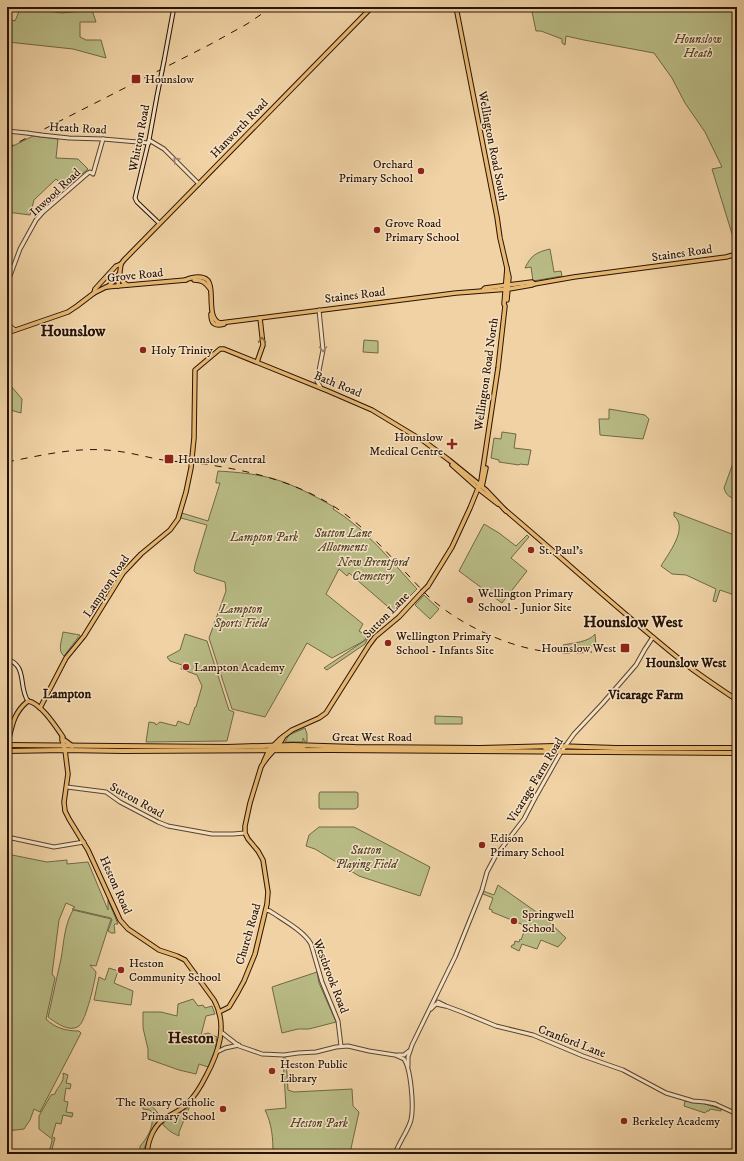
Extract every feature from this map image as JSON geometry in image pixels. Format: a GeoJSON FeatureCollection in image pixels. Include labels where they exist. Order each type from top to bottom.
{"type":"FeatureCollection","features":[{"type":"Feature","properties":{"kind":"highway"},"geometry":{"type":"LineString","coordinates":[[63,738],[72,746]]}},
{"type":"Feature","properties":{"kind":"highway","name":"Great West Road"},"geometry":{"type":"LineString","coordinates":[[7,746],[15,745],[123,751],[269,750],[276,747],[299,748],[308,751],[737,753]]}},
{"type":"Feature","properties":{"kind":"highway"},"geometry":{"type":"LineString","coordinates":[[7,746],[9,748],[22,748],[29,750]]}},
{"type":"Feature","properties":{"kind":"highway","name":"Great West Road"},"geometry":{"type":"LineString","coordinates":[[7,751],[64,748],[72,746],[565,746],[616,748],[737,748]]}},
{"type":"Feature","properties":{"kind":"highway"},"geometry":{"type":"LineString","coordinates":[[543,747],[546,749],[558,749],[561,752]]}},
{"type":"Feature","properties":{"kind":"main road","name":"Hanworth Road"},"geometry":{"type":"LineString","coordinates":[[7,333],[68,312],[94,293],[95,289],[116,266],[121,264],[159,223],[372,7]]}},
{"type":"Feature","properties":{"kind":"main road","name":"Wellington Road South"},"geometry":{"type":"LineString","coordinates":[[456,7],[500,238],[509,274],[508,287]]}},
{"type":"Feature","properties":{"kind":"main road","name":"Staines Road"},"geometry":{"type":"LineString","coordinates":[[508,287],[726,257],[737,254]]}},
{"type":"Feature","properties":{"kind":"main road"},"geometry":{"type":"LineString","coordinates":[[117,286],[121,264]]}},
{"type":"Feature","properties":{"kind":"main road","name":"Wellington Road North"},"geometry":{"type":"LineString","coordinates":[[480,487],[506,304],[508,287],[507,268]]}},
{"type":"Feature","properties":{"kind":"main road"},"geometry":{"type":"LineString","coordinates":[[119,273],[123,282],[129,285]]}},
{"type":"Feature","properties":{"kind":"main road"},"geometry":{"type":"LineString","coordinates":[[106,287],[112,283],[119,273]]}},
{"type":"Feature","properties":{"kind":"main road"},"geometry":{"type":"LineString","coordinates":[[509,274],[517,284]]}},
{"type":"Feature","properties":{"kind":"main road","name":"Staines Road"},"geometry":{"type":"LineString","coordinates":[[179,280],[198,277],[209,282],[212,306],[211,316],[215,325],[228,322],[484,289],[486,291],[500,290],[517,284],[532,282],[534,284]]}},
{"type":"Feature","properties":{"kind":"main road","name":"Grove Road"},"geometry":{"type":"LineString","coordinates":[[94,293],[106,287],[179,280]]}},
{"type":"Feature","properties":{"kind":"main road","name":"Wellington Road North"},"geometry":{"type":"LineString","coordinates":[[505,306],[505,296],[508,287]]}},
{"type":"Feature","properties":{"kind":"main road"},"geometry":{"type":"LineString","coordinates":[[484,289],[508,287]]}},
{"type":"Feature","properties":{"kind":"main road"},"geometry":{"type":"LineString","coordinates":[[500,290],[505,296]]}},
{"type":"Feature","properties":{"kind":"main road"},"geometry":{"type":"LineString","coordinates":[[257,362],[263,343],[260,318]]}},
{"type":"Feature","properties":{"kind":"main road","name":"Bath Road"},"geometry":{"type":"LineString","coordinates":[[222,349],[310,383],[372,410],[407,430],[438,452],[455,465],[506,511]]}},
{"type":"Feature","properties":{"kind":"main road","name":"Lampton Road"},"geometry":{"type":"LineString","coordinates":[[40,708],[62,665],[84,636],[123,573],[141,554],[170,530],[178,519],[185,498],[191,468],[195,370],[216,351],[222,349]]}},
{"type":"Feature","properties":{"kind":"main road","name":"Bath Road"},"geometry":{"type":"LineString","coordinates":[[438,452],[592,586],[693,669],[737,700]]}},
{"type":"Feature","properties":{"kind":"main road","name":"Sutton Lane"},"geometry":{"type":"LineString","coordinates":[[264,762],[284,736],[292,730],[319,718],[326,713],[375,637],[399,617],[428,586],[452,547],[480,487]]}},
{"type":"Feature","properties":{"kind":"main road"},"geometry":{"type":"LineString","coordinates":[[7,746],[13,721],[17,713],[28,701],[34,703],[40,708],[57,728],[63,738]]}},
{"type":"Feature","properties":{"kind":"main road"},"geometry":{"type":"LineString","coordinates":[[10,733],[12,741],[15,745]]}},
{"type":"Feature","properties":{"kind":"main road","name":"Heston Road"},"geometry":{"type":"LineString","coordinates":[[63,738],[68,774],[64,802],[65,811],[84,842],[117,915],[128,929],[159,950],[185,960],[214,1000],[220,1012],[221,1032],[219,1047],[201,1085],[190,1101],[180,1110],[164,1118],[158,1125],[151,1137],[147,1154]]}},
{"type":"Feature","properties":{"kind":"main road"},"geometry":{"type":"LineString","coordinates":[[245,833],[245,826],[256,782],[269,750]]}},
{"type":"Feature","properties":{"kind":"main road","name":"Church Road"},"geometry":{"type":"LineString","coordinates":[[220,1012],[229,1007],[244,981],[255,954],[266,910],[268,892],[263,860],[245,833]]}},
{"type":"Feature","properties":{"kind":"street","name":"Whitton Road"},"geometry":{"type":"LineString","coordinates":[[159,223],[137,202],[135,198],[149,141],[156,96],[174,7]]}},
{"type":"Feature","properties":{"kind":"street","name":"Heath Road"},"geometry":{"type":"LineString","coordinates":[[7,131],[69,138],[149,141]]}},
{"type":"Feature","properties":{"kind":"street","name":"Inwood Road"},"geometry":{"type":"LineString","coordinates":[[7,284],[20,249],[36,220],[43,212],[88,173],[90,172],[93,174],[103,139]]}},
{"type":"Feature","properties":{"kind":"street"},"geometry":{"type":"LineString","coordinates":[[149,141],[164,149],[199,184]]}},
{"type":"Feature","properties":{"kind":"street"},"geometry":{"type":"LineString","coordinates":[[319,310],[323,350],[317,380],[321,388]]}},
{"type":"Feature","properties":{"kind":"street"},"geometry":{"type":"LineString","coordinates":[[7,324],[15,330]]}},
{"type":"Feature","properties":{"kind":"street"},"geometry":{"type":"LineString","coordinates":[[310,383],[314,383],[317,380]]}},
{"type":"Feature","properties":{"kind":"street","name":"Vicarage Farm Road"},"geometry":{"type":"LineString","coordinates":[[406,1058],[430,1010],[436,1002],[436,995],[439,992],[469,924],[490,866],[502,847],[524,819],[565,746],[579,728],[636,665],[654,637]]}},
{"type":"Feature","properties":{"kind":"street"},"geometry":{"type":"LineString","coordinates":[[7,659],[13,661],[18,666],[23,678],[25,697],[28,701]]}},
{"type":"Feature","properties":{"kind":"street","name":"Sutton Road"},"geometry":{"type":"LineString","coordinates":[[67,787],[106,792],[120,802],[168,826],[212,834],[245,833]]}},
{"type":"Feature","properties":{"kind":"street"},"geometry":{"type":"LineString","coordinates":[[7,837],[54,847],[84,842]]}},
{"type":"Feature","properties":{"kind":"street","name":"Westbrook Road"},"geometry":{"type":"LineString","coordinates":[[266,910],[270,911],[301,933],[311,944],[322,982],[338,1021],[341,1046]]}},
{"type":"Feature","properties":{"kind":"street","name":"Cranford Lane"},"geometry":{"type":"LineString","coordinates":[[436,1002],[496,1026],[533,1035],[583,1056],[631,1073],[666,1093],[693,1101],[715,1104],[737,1114]]}},
{"type":"Feature","properties":{"kind":"street"},"geometry":{"type":"LineString","coordinates":[[221,1032],[239,1045],[259,1053],[278,1055],[316,1052],[341,1046],[352,1046],[368,1051],[406,1058],[413,1108],[410,1121],[395,1154]]}},
{"type":"Feature","properties":{"kind":"street"},"geometry":{"type":"LineString","coordinates":[[217,1052],[225,1048],[239,1045]]}},
{"type":"Feature","properties":{"kind":"street"},"geometry":{"type":"LineString","coordinates":[[219,1047],[225,1048]]}},
{"type":"Feature","properties":{"kind":"green space"},"geometry":{"type":"Polygon","coordinates":[[[21,7],[62,13],[92,10],[96,22],[80,22],[80,37],[86,40],[101,40],[106,58],[73,49],[8,42],[7,30],[9,19],[15,21],[21,7]]]}},
{"type":"Feature","properties":{"kind":"green space","name":"Hounslow Heath"},"geometry":{"type":"Polygon","coordinates":[[[531,7],[737,7],[737,246],[712,169],[722,167],[705,132],[685,103],[672,78],[654,53],[566,36],[565,45],[562,43],[562,39],[541,31],[536,31],[531,7]]]}},
{"type":"Feature","properties":{"kind":"green space"},"geometry":{"type":"Polygon","coordinates":[[[33,136],[58,139],[56,158],[78,159],[88,169],[65,188],[56,179],[34,200],[30,215],[7,212],[7,149],[33,136]]]}},
{"type":"Feature","properties":{"kind":"green space"},"geometry":{"type":"Polygon","coordinates":[[[550,249],[554,272],[561,271],[562,276],[533,281],[531,267],[525,268],[527,264],[541,251],[550,249]]]}},
{"type":"Feature","properties":{"kind":"green space"},"geometry":{"type":"Polygon","coordinates":[[[364,340],[378,341],[378,353],[363,352],[364,340]]]}},
{"type":"Feature","properties":{"kind":"green space"},"geometry":{"type":"Polygon","coordinates":[[[11,386],[22,399],[21,413],[7,409],[7,398],[10,398],[11,386]]]}},
{"type":"Feature","properties":{"kind":"green space"},"geometry":{"type":"Polygon","coordinates":[[[609,409],[645,415],[649,419],[643,439],[600,435],[599,419],[609,419],[609,409]]]}},
{"type":"Feature","properties":{"kind":"green space"},"geometry":{"type":"Polygon","coordinates":[[[502,432],[516,434],[514,448],[531,450],[528,465],[499,462],[499,460],[491,458],[494,438],[501,439],[502,432]]]}},
{"type":"Feature","properties":{"kind":"green space"},"geometry":{"type":"Polygon","coordinates":[[[737,452],[737,500],[727,495],[724,488],[737,452]]]}},
{"type":"Feature","properties":{"kind":"green space","name":"Lampton Park"},"geometry":{"type":"Polygon","coordinates":[[[218,471],[251,474],[272,478],[308,493],[334,507],[333,509],[367,536],[417,589],[394,612],[349,573],[347,576],[339,569],[326,594],[363,624],[359,631],[367,636],[364,641],[332,658],[307,643],[265,717],[232,709],[209,638],[226,591],[225,582],[196,573],[194,571],[207,525],[181,518],[182,513],[208,521],[220,483],[216,483],[218,471]]]}},
{"type":"Feature","properties":{"kind":"green space"},"geometry":{"type":"Polygon","coordinates":[[[674,512],[737,536],[737,596],[720,590],[716,602],[713,601],[716,589],[686,575],[672,574],[661,566],[676,541],[678,534],[678,521],[674,516],[674,512]]]}},
{"type":"Feature","properties":{"kind":"green space"},"geometry":{"type":"Polygon","coordinates":[[[484,524],[516,546],[527,535],[529,537],[511,558],[527,571],[502,603],[459,571],[484,524]]]}},
{"type":"Feature","properties":{"kind":"green space"},"geometry":{"type":"Polygon","coordinates":[[[424,595],[439,609],[430,619],[415,605],[424,595]]]}},
{"type":"Feature","properties":{"kind":"green space"},"geometry":{"type":"Polygon","coordinates":[[[63,632],[80,635],[64,656],[60,648],[63,632]]]}},
{"type":"Feature","properties":{"kind":"green space"},"geometry":{"type":"Polygon","coordinates":[[[185,634],[207,641],[229,710],[234,712],[227,741],[146,742],[149,722],[155,723],[156,725],[160,722],[176,726],[178,721],[189,725],[196,707],[202,686],[197,675],[181,669],[182,665],[170,661],[167,657],[180,650],[185,634]]]}},
{"type":"Feature","properties":{"kind":"green space"},"geometry":{"type":"Polygon","coordinates":[[[595,634],[596,646],[564,647],[563,645],[589,639],[595,634]]]}},
{"type":"Feature","properties":{"kind":"green space"},"geometry":{"type":"Polygon","coordinates":[[[368,638],[365,644],[327,670],[324,668],[368,638]]]}},
{"type":"Feature","properties":{"kind":"green space"},"geometry":{"type":"Polygon","coordinates":[[[435,716],[462,717],[462,724],[435,724],[435,716]]]}},
{"type":"Feature","properties":{"kind":"green space"},"geometry":{"type":"Polygon","coordinates":[[[305,728],[307,742],[305,742],[303,738],[303,742],[285,742],[289,735],[305,728]]]}},
{"type":"Feature","properties":{"kind":"green space"},"geometry":{"type":"Polygon","coordinates":[[[320,792],[356,792],[358,793],[358,807],[355,809],[320,809],[320,792]]]}},
{"type":"Feature","properties":{"kind":"green space","name":"Sutton Playing Field"},"geometry":{"type":"Polygon","coordinates":[[[319,827],[354,827],[430,867],[420,896],[359,876],[315,849],[306,846],[309,835],[319,827]]]}},
{"type":"Feature","properties":{"kind":"green space"},"geometry":{"type":"Polygon","coordinates":[[[7,854],[47,862],[67,860],[67,864],[88,862],[108,910],[108,900],[118,924],[114,925],[115,933],[111,933],[108,931],[112,920],[111,918],[72,909],[75,907],[66,903],[59,920],[52,974],[55,978],[46,1019],[53,1025],[79,1031],[81,1033],[40,1112],[34,1109],[30,1120],[24,1129],[7,1131],[7,854]]]}},
{"type":"Feature","properties":{"kind":"green space"},"geometry":{"type":"Polygon","coordinates":[[[498,885],[545,918],[566,938],[558,947],[541,940],[537,949],[522,944],[519,951],[511,947],[514,945],[515,941],[519,942],[520,939],[521,940],[526,926],[492,912],[492,910],[489,909],[493,898],[483,894],[483,891],[494,895],[498,885]]]}},
{"type":"Feature","properties":{"kind":"green space"},"geometry":{"type":"Polygon","coordinates":[[[73,910],[111,919],[96,966],[90,965],[96,972],[92,992],[82,1022],[75,1028],[67,1028],[54,1022],[48,1017],[61,959],[66,928],[73,910]]]}},
{"type":"Feature","properties":{"kind":"green space"},"geometry":{"type":"Polygon","coordinates":[[[109,968],[118,971],[114,983],[133,991],[131,1005],[94,1000],[99,977],[105,980],[109,968]]]}},
{"type":"Feature","properties":{"kind":"green space"},"geometry":{"type":"Polygon","coordinates":[[[317,972],[319,983],[336,1022],[309,1029],[298,1029],[282,1033],[272,987],[317,972]]]}},
{"type":"Feature","properties":{"kind":"green space"},"geometry":{"type":"Polygon","coordinates":[[[193,999],[198,1006],[203,1005],[205,1008],[212,1006],[215,1014],[206,1016],[201,1035],[208,1033],[217,1037],[215,1050],[208,1067],[199,1064],[196,1074],[179,1070],[148,1059],[148,1049],[143,1028],[143,1012],[161,1012],[177,1016],[178,1004],[193,999]]]}},
{"type":"Feature","properties":{"kind":"green space","name":"Heston Park"},"geometry":{"type":"Polygon","coordinates":[[[283,1058],[286,1058],[288,1090],[294,1092],[352,1089],[353,1106],[359,1112],[350,1153],[354,1154],[273,1154],[272,1131],[265,1110],[286,1108],[283,1058]]]}},
{"type":"Feature","properties":{"kind":"green space"},"geometry":{"type":"Polygon","coordinates":[[[63,1073],[68,1075],[66,1083],[71,1084],[70,1089],[66,1088],[64,1101],[68,1102],[66,1112],[73,1113],[72,1117],[63,1115],[61,1124],[56,1123],[52,1137],[55,1138],[51,1153],[49,1152],[52,1139],[39,1129],[39,1116],[51,1095],[55,1094],[62,1082],[63,1073]]]}},
{"type":"Feature","properties":{"kind":"green space"},"geometry":{"type":"Polygon","coordinates":[[[685,1101],[702,1103],[721,1109],[721,1111],[710,1109],[705,1113],[684,1106],[685,1101]]]}},
{"type":"Feature","properties":{"kind":"green space"},"geometry":{"type":"Polygon","coordinates":[[[144,1104],[153,1107],[161,1117],[144,1149],[140,1150],[140,1146],[151,1129],[152,1117],[155,1117],[150,1110],[143,1109],[144,1104]]]}},
{"type":"Feature","properties":{"kind":"green space"},"geometry":{"type":"Polygon","coordinates":[[[190,1106],[179,1132],[179,1136],[171,1132],[163,1125],[163,1123],[190,1106]]]}},
{"type":"Feature","properties":{"kind":"railway"},"geometry":{"type":"LineString","coordinates":[[7,148],[209,45],[247,24],[272,7]]}},
{"type":"Feature","properties":{"kind":"railway"},"geometry":{"type":"LineString","coordinates":[[7,462],[75,450],[102,450],[123,452],[163,460],[235,469],[274,479],[311,494],[345,514],[378,543],[428,596],[454,616],[469,625],[501,640],[534,650],[560,653],[592,652]]}},
{"type":"Feature","properties":{"kind":"place","name":"Hounslow"},"geometry":{"type":"Point","coordinates":[136,79]}},
{"type":"Feature","properties":{"kind":"place","name":"Orchard Primary School"},"geometry":{"type":"Point","coordinates":[421,171]}},
{"type":"Feature","properties":{"kind":"place","name":"Grove Road Primary School"},"geometry":{"type":"Point","coordinates":[377,230]}},
{"type":"Feature","properties":{"kind":"place","name":"Holy Trinity"},"geometry":{"type":"Point","coordinates":[143,350]}},
{"type":"Feature","properties":{"kind":"place","name":"Hounslow Medical Centre"},"geometry":{"type":"Point","coordinates":[452,444]}},
{"type":"Feature","properties":{"kind":"place","name":"Hounslow Central"},"geometry":{"type":"Point","coordinates":[169,459]}},
{"type":"Feature","properties":{"kind":"place","name":"St. Paul's"},"geometry":{"type":"Point","coordinates":[531,550]}},
{"type":"Feature","properties":{"kind":"place","name":"Wellington Primary School - Junior Site"},"geometry":{"type":"Point","coordinates":[470,600]}},
{"type":"Feature","properties":{"kind":"place","name":"Wellington Primary School - Infants Site"},"geometry":{"type":"Point","coordinates":[388,643]}},
{"type":"Feature","properties":{"kind":"place","name":"Hounslow West"},"geometry":{"type":"Point","coordinates":[625,648]}},
{"type":"Feature","properties":{"kind":"place","name":"Lampton Academy"},"geometry":{"type":"Point","coordinates":[186,667]}},
{"type":"Feature","properties":{"kind":"place","name":"Edison Primary School"},"geometry":{"type":"Point","coordinates":[482,845]}},
{"type":"Feature","properties":{"kind":"place","name":"Springwell School"},"geometry":{"type":"Point","coordinates":[514,921]}},
{"type":"Feature","properties":{"kind":"place","name":"Heston Community School"},"geometry":{"type":"Point","coordinates":[121,970]}},
{"type":"Feature","properties":{"kind":"place","name":"Heston Public Library"},"geometry":{"type":"Point","coordinates":[272,1071]}},
{"type":"Feature","properties":{"kind":"place","name":"The Rosary Catholic Primary School"},"geometry":{"type":"Point","coordinates":[223,1109]}},
{"type":"Feature","properties":{"kind":"place","name":"Berkeley Academy"},"geometry":{"type":"Point","coordinates":[624,1121]}},
{"type":"Feature","properties":{"kind":"district","name":"Hounslow"},"geometry":{"type":"Point","coordinates":[73,330]}},
{"type":"Feature","properties":{"kind":"district","name":"Hounslow West"},"geometry":{"type":"Point","coordinates":[633,621]}},
{"type":"Feature","properties":{"kind":"district","name":"Hounslow West"},"geometry":{"type":"Point","coordinates":[686,662]}},
{"type":"Feature","properties":{"kind":"district","name":"Lampton"},"geometry":{"type":"Point","coordinates":[67,693]}},
{"type":"Feature","properties":{"kind":"district","name":"Vicarage Farm"},"geometry":{"type":"Point","coordinates":[646,694]}},
{"type":"Feature","properties":{"kind":"district","name":"Heston"},"geometry":{"type":"Point","coordinates":[191,1037]}},
{"type":"Feature","properties":{"kind":"park label","name":"Sutton Lane Allotments"},"geometry":{"type":"Point","coordinates":[343,540]}},
{"type":"Feature","properties":{"kind":"park label","name":"New Brentford Cemetery"},"geometry":{"type":"Point","coordinates":[373,569]}},
{"type":"Feature","properties":{"kind":"park label","name":"Lampton Sports Field"},"geometry":{"type":"Point","coordinates":[241,616]}}]}
